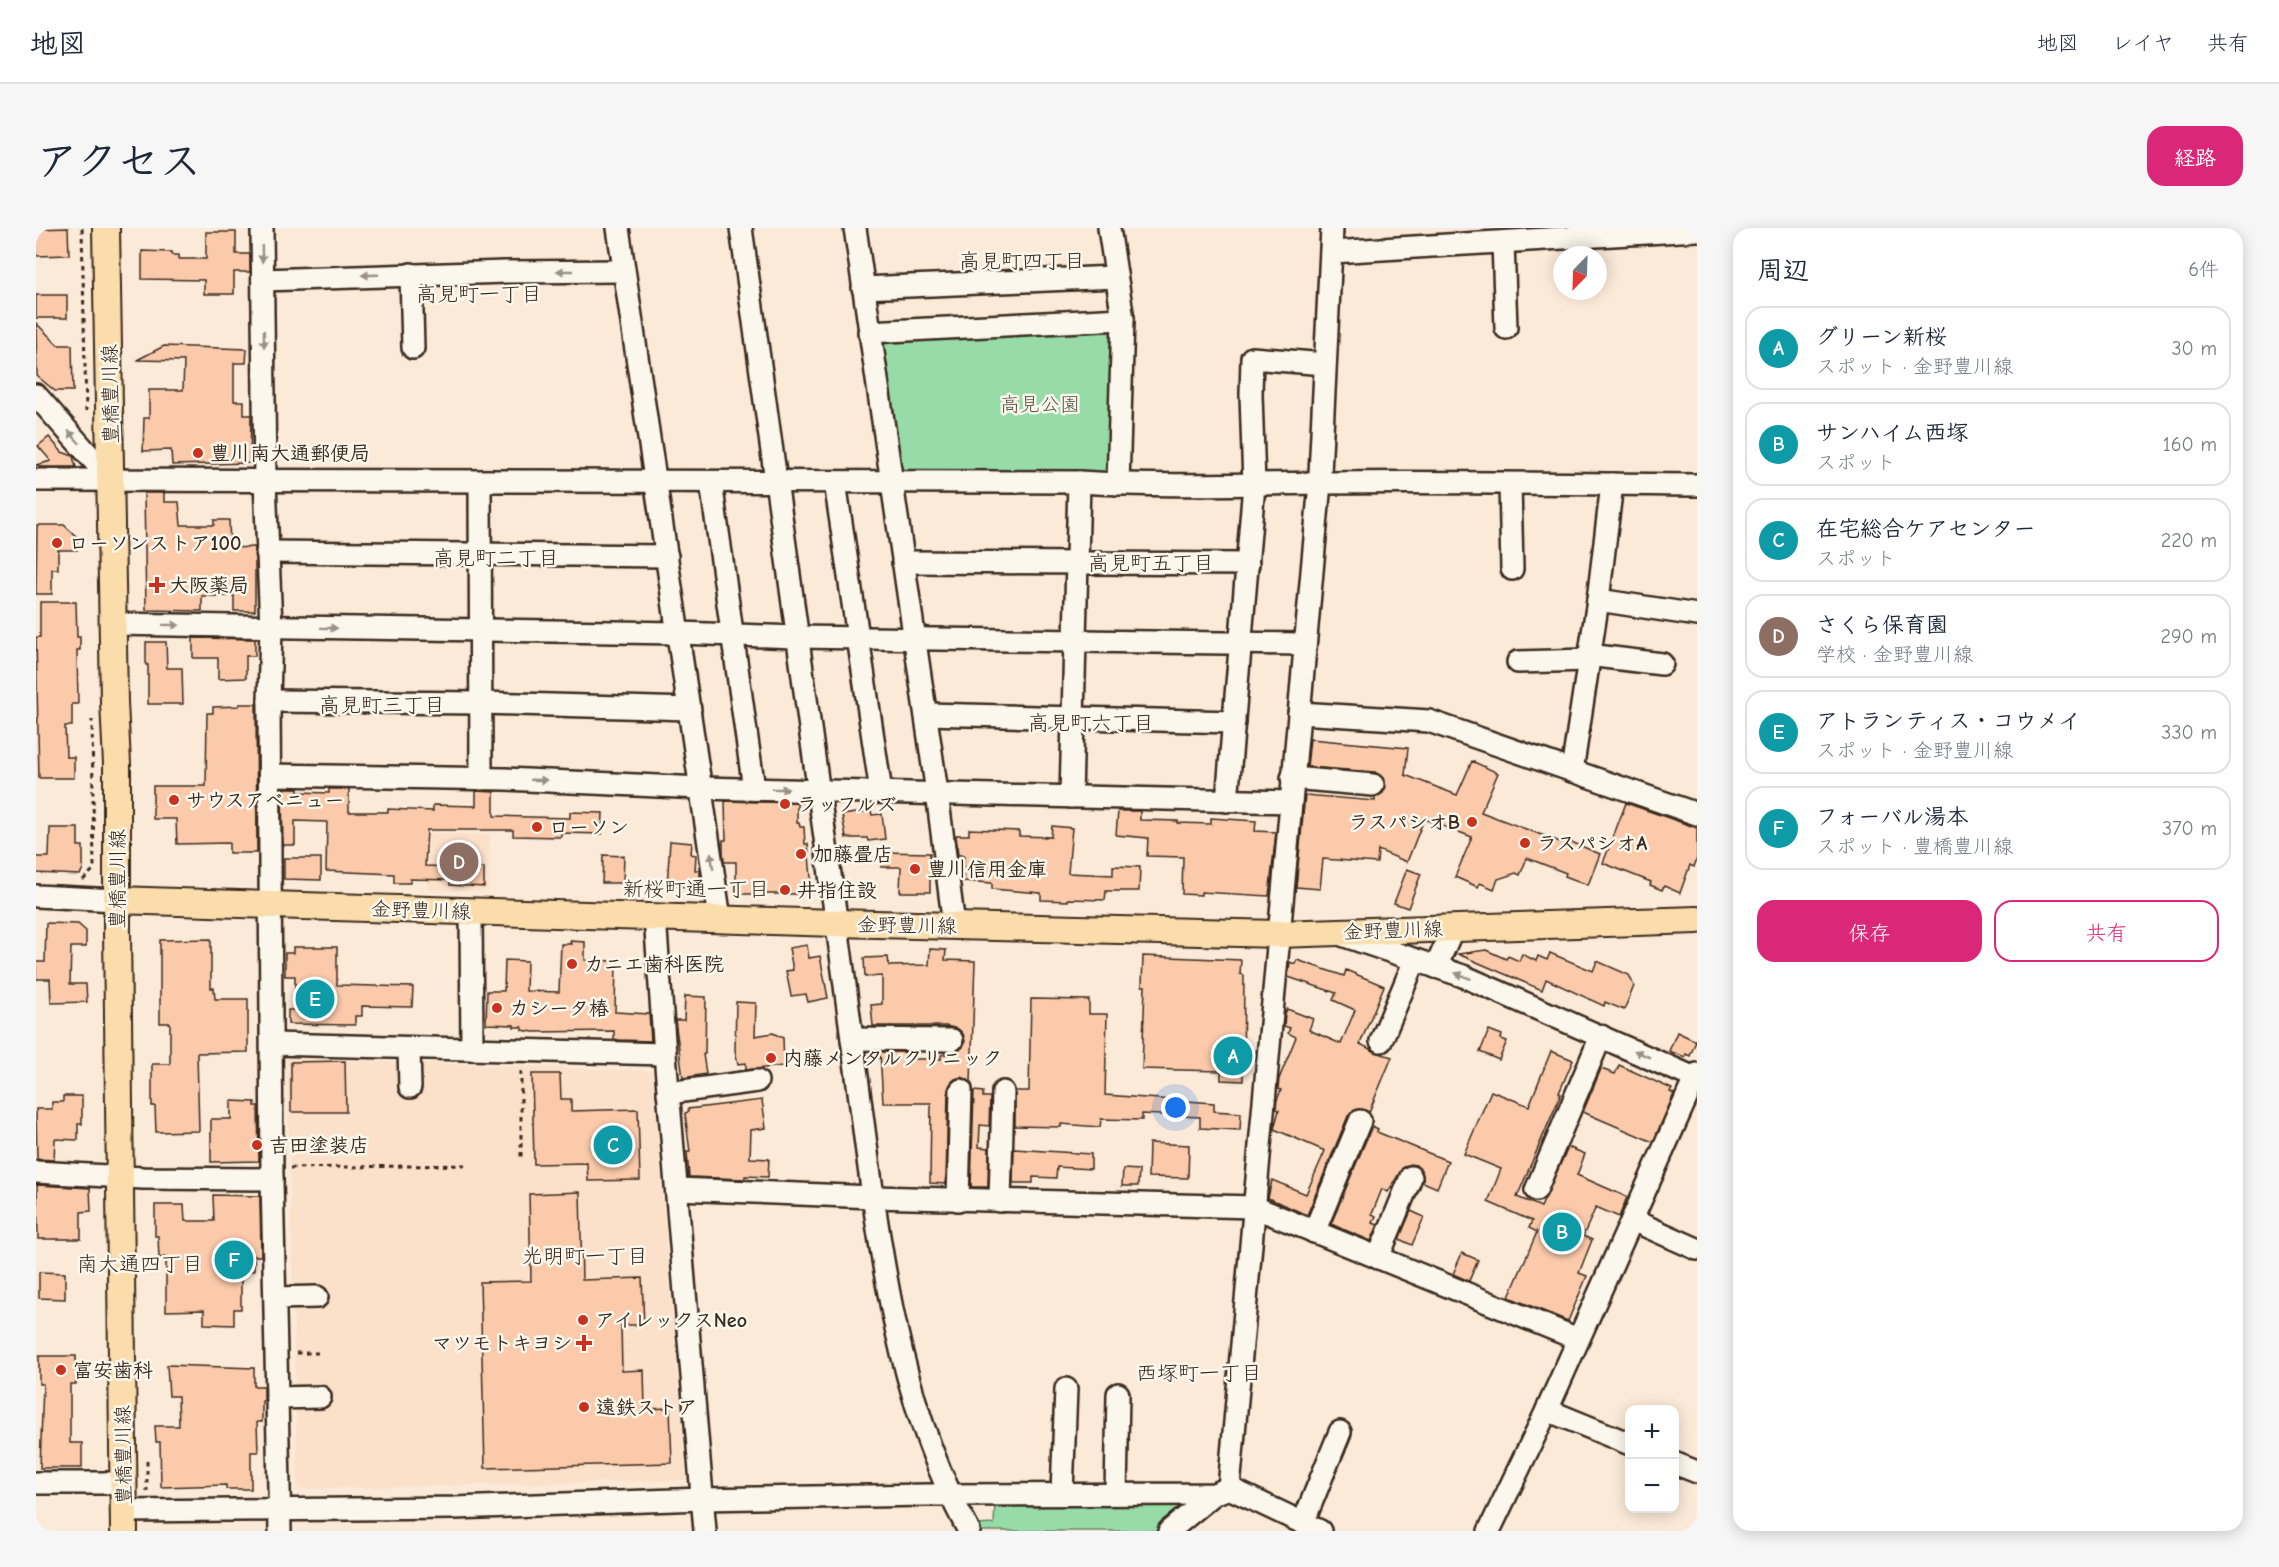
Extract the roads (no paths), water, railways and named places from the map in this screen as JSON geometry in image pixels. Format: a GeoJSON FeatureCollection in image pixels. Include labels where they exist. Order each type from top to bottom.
{"type":"FeatureCollection","features":[{"type":"Feature","properties":{"kind":"main road","name":"豊橋豊川線"},"geometry":{"type":"LineString","coordinates":[[106,228],[112,624],[117,764],[124,1521]]}},
{"type":"Feature","properties":{"kind":"main road","name":"金野豊川線"},"geometry":{"type":"LineString","coordinates":[[117,900],[836,923],[1279,934],[1697,920]]}},
{"type":"Feature","properties":{"kind":"street"},"geometry":{"type":"LineString","coordinates":[[262,228],[265,481],[271,627],[269,701],[272,1044],[278,1174],[275,1298],[280,1531]]}},
{"type":"Feature","properties":{"kind":"street"},"geometry":{"type":"LineString","coordinates":[[618,228],[720,919]]}},
{"type":"Feature","properties":{"kind":"street"},"geometry":{"type":"LineString","coordinates":[[741,228],[887,1289],[913,1397],[940,1475],[969,1531]]}},
{"type":"Feature","properties":{"kind":"street"},"geometry":{"type":"LineString","coordinates":[[855,228],[926,714],[954,926]]}},
{"type":"Feature","properties":{"kind":"street"},"geometry":{"type":"LineString","coordinates":[[1108,228],[1123,320],[1118,484]]}},
{"type":"Feature","properties":{"kind":"street"},"geometry":{"type":"LineString","coordinates":[[1169,1531],[1221,1491],[1254,1207],[1320,483],[1332,228]]}},
{"type":"Feature","properties":{"kind":"street"},"geometry":{"type":"LineString","coordinates":[[1332,252],[1697,230]]}},
{"type":"Feature","properties":{"kind":"street"},"geometry":{"type":"LineString","coordinates":[[1503,242],[1506,328]]}},
{"type":"Feature","properties":{"kind":"street"},"geometry":{"type":"LineString","coordinates":[[263,280],[411,274],[623,271]]}},
{"type":"Feature","properties":{"kind":"street"},"geometry":{"type":"LineString","coordinates":[[411,274],[413,348]]}},
{"type":"Feature","properties":{"kind":"street"},"geometry":{"type":"LineString","coordinates":[[863,288],[1115,277]]}},
{"type":"Feature","properties":{"kind":"street"},"geometry":{"type":"LineString","coordinates":[[869,332],[1123,320]]}},
{"type":"Feature","properties":{"kind":"street"},"geometry":{"type":"LineString","coordinates":[[1227,801],[1254,485],[1252,358],[1325,364]]}},
{"type":"Feature","properties":{"kind":"street"},"geometry":{"type":"LineString","coordinates":[[36,395],[111,480]]}},
{"type":"Feature","properties":{"kind":"street"},"geometry":{"type":"LineString","coordinates":[[36,480],[1697,485]]}},
{"type":"Feature","properties":{"kind":"street"},"geometry":{"type":"LineString","coordinates":[[480,482],[481,779]]}},
{"type":"Feature","properties":{"kind":"street"},"geometry":{"type":"LineString","coordinates":[[711,482],[754,789]]}},
{"type":"Feature","properties":{"kind":"street"},"geometry":{"type":"LineString","coordinates":[[835,482],[881,792]]}},
{"type":"Feature","properties":{"kind":"street"},"geometry":{"type":"LineString","coordinates":[[1071,797],[1079,482]]}},
{"type":"Feature","properties":{"kind":"street"},"geometry":{"type":"LineString","coordinates":[[1510,484],[1512,569]]}},
{"type":"Feature","properties":{"kind":"street"},"geometry":{"type":"LineString","coordinates":[[1572,771],[1598,600],[1612,484]]}},
{"type":"Feature","properties":{"kind":"street"},"geometry":{"type":"LineString","coordinates":[[267,552],[667,556]]}},
{"type":"Feature","properties":{"kind":"street"},"geometry":{"type":"LineString","coordinates":[[903,562],[1248,564]]}},
{"type":"Feature","properties":{"kind":"street"},"geometry":{"type":"LineString","coordinates":[[1598,600],[1697,615]]}},
{"type":"Feature","properties":{"kind":"street"},"geometry":{"type":"LineString","coordinates":[[112,624],[1305,644]]}},
{"type":"Feature","properties":{"kind":"street"},"geometry":{"type":"LineString","coordinates":[[1518,662],[1588,657],[1662,664]]}},
{"type":"Feature","properties":{"kind":"street"},"geometry":{"type":"LineString","coordinates":[[269,701],[481,703],[690,709]]}},
{"type":"Feature","properties":{"kind":"street"},"geometry":{"type":"LineString","coordinates":[[1299,713],[1429,721],[1697,814]]}},
{"type":"Feature","properties":{"kind":"street"},"geometry":{"type":"LineString","coordinates":[[926,714],[1234,722]]}},
{"type":"Feature","properties":{"kind":"street"},"geometry":{"type":"LineString","coordinates":[[270,775],[1290,802]]}},
{"type":"Feature","properties":{"kind":"street"},"geometry":{"type":"LineString","coordinates":[[1292,778],[1373,785]]}},
{"type":"Feature","properties":{"kind":"street"},"geometry":{"type":"LineString","coordinates":[[36,897],[117,900]]}},
{"type":"Feature","properties":{"kind":"street"},"geometry":{"type":"LineString","coordinates":[[471,912],[472,1049]]}},
{"type":"Feature","properties":{"kind":"street"},"geometry":{"type":"LineString","coordinates":[[655,917],[705,1531]]}},
{"type":"Feature","properties":{"kind":"street"},"geometry":{"type":"LineString","coordinates":[[1436,967],[1453,928]]}},
{"type":"Feature","properties":{"kind":"street"},"geometry":{"type":"LineString","coordinates":[[1334,932],[1463,976],[1696,1077],[1547,1410],[1489,1531]]}},
{"type":"Feature","properties":{"kind":"street"},"geometry":{"type":"LineString","coordinates":[[1381,1041],[1415,960]]}},
{"type":"Feature","properties":{"kind":"street"},"geometry":{"type":"LineString","coordinates":[[1536,1190],[1601,1036]]}},
{"type":"Feature","properties":{"kind":"street"},"geometry":{"type":"LineString","coordinates":[[852,1039],[952,1040]]}},
{"type":"Feature","properties":{"kind":"street"},"geometry":{"type":"LineString","coordinates":[[272,1044],[665,1054]]}},
{"type":"Feature","properties":{"kind":"street"},"geometry":{"type":"LineString","coordinates":[[409,1048],[410,1087]]}},
{"type":"Feature","properties":{"kind":"street"},"geometry":{"type":"LineString","coordinates":[[668,1093],[757,1081]]}},
{"type":"Feature","properties":{"kind":"street"},"geometry":{"type":"LineString","coordinates":[[958,1200],[961,1090]]}},
{"type":"Feature","properties":{"kind":"street"},"geometry":{"type":"LineString","coordinates":[[1000,1201],[1003,1092]]}},
{"type":"Feature","properties":{"kind":"street"},"geometry":{"type":"LineString","coordinates":[[1314,1232],[1360,1121]]}},
{"type":"Feature","properties":{"kind":"street"},"geometry":{"type":"LineString","coordinates":[[36,1172],[143,1178],[278,1174]]}},
{"type":"Feature","properties":{"kind":"street"},"geometry":{"type":"LineString","coordinates":[[1378,1258],[1412,1177]]}},
{"type":"Feature","properties":{"kind":"street"},"geometry":{"type":"LineString","coordinates":[[677,1189],[958,1200],[1254,1207],[1578,1339]]}},
{"type":"Feature","properties":{"kind":"street"},"geometry":{"type":"LineString","coordinates":[[1632,1220],[1697,1249]]}},
{"type":"Feature","properties":{"kind":"street"},"geometry":{"type":"LineString","coordinates":[[275,1298],[317,1297]]}},
{"type":"Feature","properties":{"kind":"street"},"geometry":{"type":"LineString","coordinates":[[1062,1493],[1066,1389]]}},
{"type":"Feature","properties":{"kind":"street"},"geometry":{"type":"LineString","coordinates":[[1116,1493],[1118,1394]]}},
{"type":"Feature","properties":{"kind":"street"},"geometry":{"type":"LineString","coordinates":[[277,1398],[320,1397]]}},
{"type":"Feature","properties":{"kind":"street"},"geometry":{"type":"LineString","coordinates":[[1547,1410],[1625,1442]]}},
{"type":"Feature","properties":{"kind":"street"},"geometry":{"type":"LineString","coordinates":[[124,1521],[280,1509],[454,1508],[702,1499],[1221,1491],[1312,1527],[1340,1432]]}},
{"type":"Feature","properties":{"kind":"street"},"geometry":{"type":"LineString","coordinates":[[1679,1465],[1697,1472]]}},
{"type":"Feature","properties":{"kind":"street"},"geometry":{"type":"LineString","coordinates":[[36,1483],[123,1483]]}},
{"type":"Feature","properties":{"kind":"place","name":"豊川南大通郵便局"},"geometry":{"type":"Point","coordinates":[198,453]}},
{"type":"Feature","properties":{"kind":"place","name":"ローソンストア100"},"geometry":{"type":"Point","coordinates":[57,543]}},
{"type":"Feature","properties":{"kind":"place","name":"大阪薬局"},"geometry":{"type":"Point","coordinates":[157,585]}},
{"type":"Feature","properties":{"kind":"place","name":"サウスアベニュー"},"geometry":{"type":"Point","coordinates":[174,800]}},
{"type":"Feature","properties":{"kind":"place","name":"ラッフルズ"},"geometry":{"type":"Point","coordinates":[785,804]}},
{"type":"Feature","properties":{"kind":"place","name":"ラスパシオB"},"geometry":{"type":"Point","coordinates":[1472,822]}},
{"type":"Feature","properties":{"kind":"place","name":"ローソン"},"geometry":{"type":"Point","coordinates":[537,827]}},
{"type":"Feature","properties":{"kind":"place","name":"ラスパシオA"},"geometry":{"type":"Point","coordinates":[1525,843]}},
{"type":"Feature","properties":{"kind":"place","name":"加藤畳店"},"geometry":{"type":"Point","coordinates":[801,854]}},
{"type":"Feature","properties":{"kind":"place","name":"さくら保育園"},"geometry":{"type":"Point","coordinates":[459,862]}},
{"type":"Feature","properties":{"kind":"place","name":"豊川信用金庫"},"geometry":{"type":"Point","coordinates":[915,869]}},
{"type":"Feature","properties":{"kind":"place","name":"井指住設"},"geometry":{"type":"Point","coordinates":[785,890]}},
{"type":"Feature","properties":{"kind":"place","name":"カニエ歯科医院"},"geometry":{"type":"Point","coordinates":[572,964]}},
{"type":"Feature","properties":{"kind":"place","name":"アトランティス・コウメイ"},"geometry":{"type":"Point","coordinates":[315,999]}},
{"type":"Feature","properties":{"kind":"place","name":"カシータ椿"},"geometry":{"type":"Point","coordinates":[497,1008]}},
{"type":"Feature","properties":{"kind":"place","name":"グリーン新桜"},"geometry":{"type":"Point","coordinates":[1233,1056]}},
{"type":"Feature","properties":{"kind":"place","name":"内藤メンタルクリニック"},"geometry":{"type":"Point","coordinates":[771,1058]}},
{"type":"Feature","properties":{"kind":"place","name":"吉田塗装店"},"geometry":{"type":"Point","coordinates":[257,1145]}},
{"type":"Feature","properties":{"kind":"place","name":"在宅総合ケアセンター"},"geometry":{"type":"Point","coordinates":[613,1145]}},
{"type":"Feature","properties":{"kind":"place","name":"サンハイム西塚"},"geometry":{"type":"Point","coordinates":[1562,1232]}},
{"type":"Feature","properties":{"kind":"place","name":"フォーバル湯本"},"geometry":{"type":"Point","coordinates":[234,1260]}},
{"type":"Feature","properties":{"kind":"place","name":"アイレックスNeo"},"geometry":{"type":"Point","coordinates":[583,1320]}},
{"type":"Feature","properties":{"kind":"place","name":"マツモトキヨシ"},"geometry":{"type":"Point","coordinates":[584,1343]}},
{"type":"Feature","properties":{"kind":"place","name":"富安歯科"},"geometry":{"type":"Point","coordinates":[61,1370]}},
{"type":"Feature","properties":{"kind":"place","name":"遠鉄ストア"},"geometry":{"type":"Point","coordinates":[584,1407]}},
{"type":"Feature","properties":{"kind":"district","name":"高見町四丁目"},"geometry":{"type":"Point","coordinates":[1022,261]}},
{"type":"Feature","properties":{"kind":"district","name":"高見町一丁目"},"geometry":{"type":"Point","coordinates":[479,294]}},
{"type":"Feature","properties":{"kind":"district","name":"高見町二丁目"},"geometry":{"type":"Point","coordinates":[496,558]}},
{"type":"Feature","properties":{"kind":"district","name":"高見町五丁目"},"geometry":{"type":"Point","coordinates":[1151,563]}},
{"type":"Feature","properties":{"kind":"district","name":"高見町三丁目"},"geometry":{"type":"Point","coordinates":[382,705]}},
{"type":"Feature","properties":{"kind":"district","name":"高見町六丁目"},"geometry":{"type":"Point","coordinates":[1091,723]}},
{"type":"Feature","properties":{"kind":"district","name":"新桜町通一丁目"},"geometry":{"type":"Point","coordinates":[696,889]}},
{"type":"Feature","properties":{"kind":"district","name":"光明町一丁目"},"geometry":{"type":"Point","coordinates":[585,1256]}},
{"type":"Feature","properties":{"kind":"district","name":"南大通四丁目"},"geometry":{"type":"Point","coordinates":[140,1264]}},
{"type":"Feature","properties":{"kind":"district","name":"西塚町一丁目"},"geometry":{"type":"Point","coordinates":[1199,1373]}},
{"type":"Feature","properties":{"kind":"park label","name":"高見公園"},"geometry":{"type":"Point","coordinates":[1040,404]}}]}
